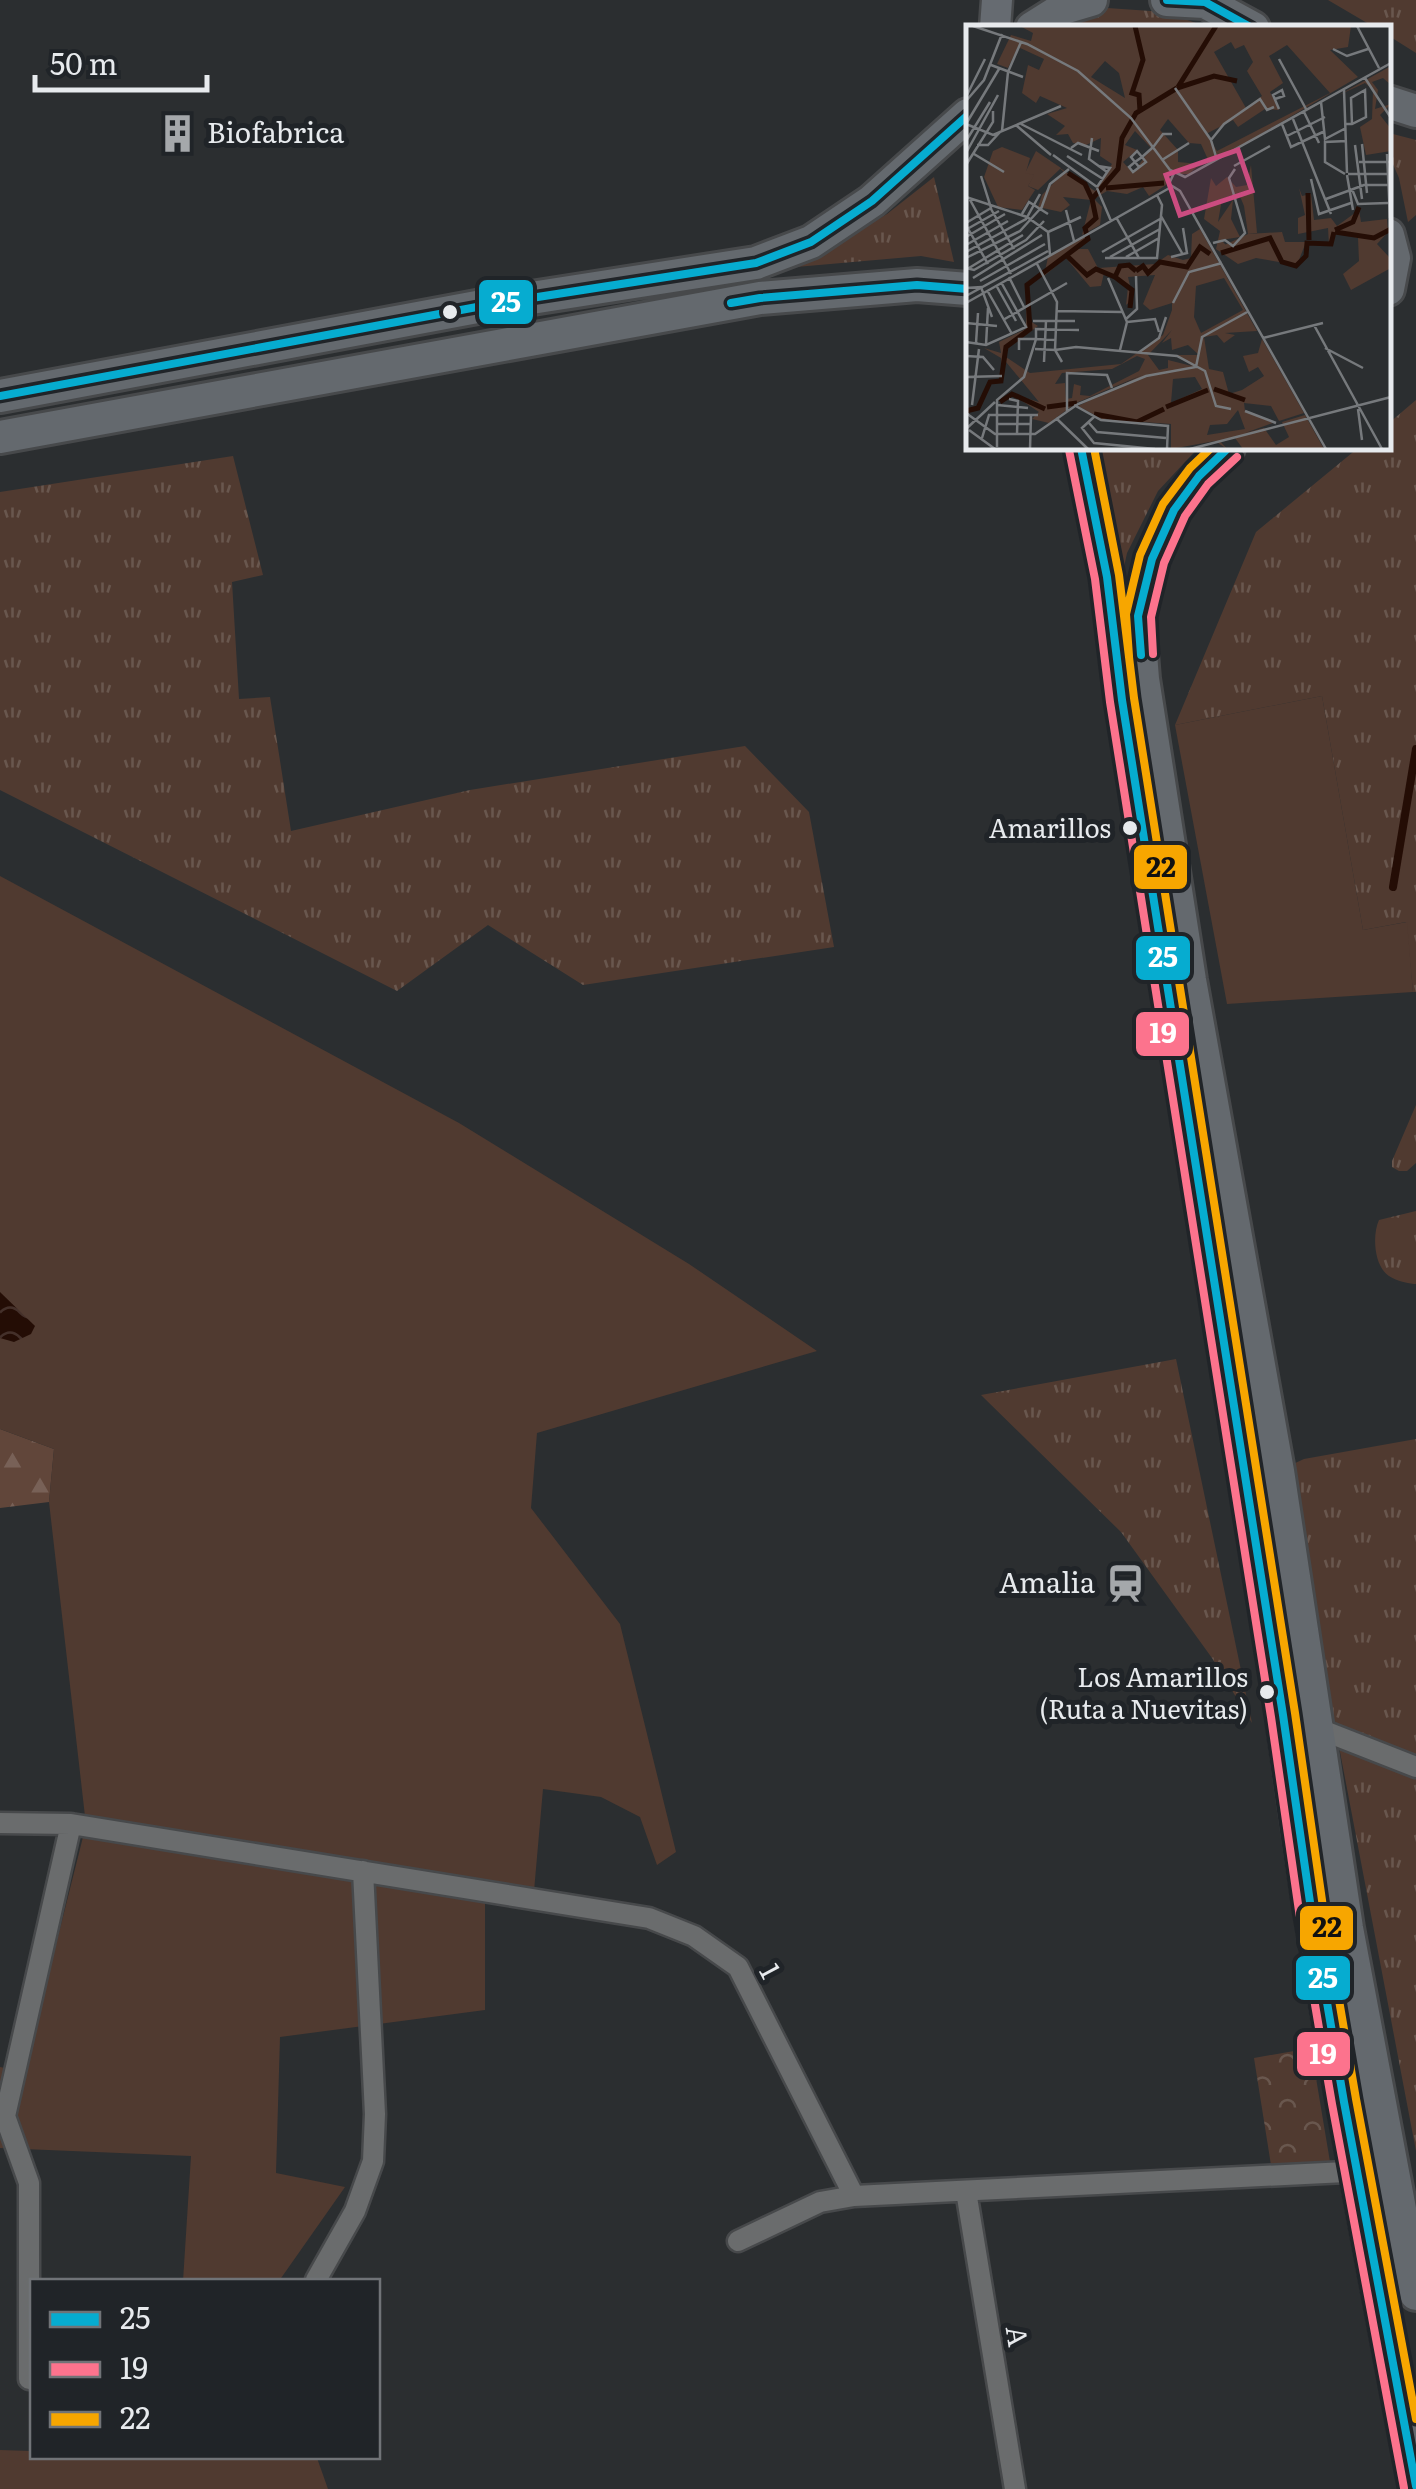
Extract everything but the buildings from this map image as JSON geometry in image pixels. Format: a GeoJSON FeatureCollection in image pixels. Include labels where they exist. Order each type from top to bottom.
{"type":"FeatureCollection","features":[{"type":"Feature","properties":{"kind":"highway"},"geometry":{"type":"LineString","coordinates":[[1037,25],[1064,8],[1092,0]]}},
{"type":"Feature","properties":{"kind":"highway"},"geometry":{"type":"LineString","coordinates":[[1167,0],[1202,1],[1247,25]]}},
{"type":"Feature","properties":{"kind":"highway"},"geometry":{"type":"LineString","coordinates":[[1391,103],[1416,111]]}},
{"type":"Feature","properties":{"kind":"highway"},"geometry":{"type":"LineString","coordinates":[[0,396],[492,304],[756,262],[811,242],[872,201],[966,117]]}},
{"type":"Feature","properties":{"kind":"highway"},"geometry":{"type":"LineString","coordinates":[[0,436],[760,298],[916,285],[966,289]]}},
{"type":"Feature","properties":{"kind":"highway"},"geometry":{"type":"LineString","coordinates":[[1081,450],[1106,577],[1122,700],[1283,1715],[1300,1848],[1416,2486]]}},
{"type":"Feature","properties":{"kind":"highway"},"geometry":{"type":"LineString","coordinates":[[1226,450],[1199,476],[1174,510],[1152,560],[1138,616],[1144,679],[1187,962],[1278,1471],[1348,1928],[1416,2294]]}},
{"type":"Feature","properties":{"kind":"main road"},"geometry":{"type":"LineString","coordinates":[[995,25],[997,0]]}},
{"type":"Feature","properties":{"kind":"street"},"geometry":{"type":"LineString","coordinates":[[1283,1715],[1416,1768]]}},
{"type":"Feature","properties":{"kind":"street","name":"1"},"geometry":{"type":"LineString","coordinates":[[0,1823],[71,1824],[363,1871],[649,1918],[694,1936],[738,1967],[854,2196]]}},
{"type":"Feature","properties":{"kind":"street"},"geometry":{"type":"LineString","coordinates":[[29,2379],[29,2183],[6,2116],[71,1824]]}},
{"type":"Feature","properties":{"kind":"street"},"geometry":{"type":"LineString","coordinates":[[317,2279],[356,2211],[373,2161],[375,2114],[363,1871]]}},
{"type":"Feature","properties":{"kind":"street"},"geometry":{"type":"LineString","coordinates":[[738,2240],[820,2202],[854,2196],[1357,2173],[1392,2166]]}},
{"type":"Feature","properties":{"kind":"street","name":"A"},"geometry":{"type":"LineString","coordinates":[[966,2191],[1014,2489]]}},
{"type":"Feature","properties":{"kind":"green space"},"geometry":{"type":"Polygon","coordinates":[[[1328,0],[1416,0],[1416,53],[1391,37],[1391,25],[1371,25],[1328,0]]]}},
{"type":"Feature","properties":{"kind":"green space"},"geometry":{"type":"Polygon","coordinates":[[[1107,8],[1165,12],[1201,25],[1056,25],[1065,18],[1107,8]]]}},
{"type":"Feature","properties":{"kind":"green space"},"geometry":{"type":"Polygon","coordinates":[[[1391,134],[1416,140],[1416,215],[1408,222],[1391,160],[1391,134]]]}},
{"type":"Feature","properties":{"kind":"green space"},"geometry":{"type":"Polygon","coordinates":[[[934,177],[954,262],[921,256],[796,267],[887,214],[934,177]]]}},
{"type":"Feature","properties":{"kind":"green space"},"geometry":{"type":"Polygon","coordinates":[[[1416,400],[1416,992],[1406,922],[1363,930],[1322,696],[1175,725],[1256,532],[1356,450],[1391,450],[1391,421],[1416,400]]]}},
{"type":"Feature","properties":{"kind":"green space"},"geometry":{"type":"Polygon","coordinates":[[[1079,450],[1196,450],[1158,491],[1127,553],[1111,628],[1079,450]]]}},
{"type":"Feature","properties":{"kind":"green space"},"geometry":{"type":"Polygon","coordinates":[[[233,456],[263,575],[232,582],[239,699],[270,697],[291,831],[470,790],[745,746],[809,812],[834,947],[583,985],[488,925],[397,991],[0,790],[0,492],[233,456]]]}},
{"type":"Feature","properties":{"kind":"green space"},"geometry":{"type":"Polygon","coordinates":[[[1322,696],[1363,930],[1407,922],[1413,992],[1227,1004],[1175,725],[1322,696]]]}},
{"type":"Feature","properties":{"kind":"green space"},"geometry":{"type":"Polygon","coordinates":[[[0,876],[459,1123],[689,1264],[817,1351],[537,1433],[531,1508],[620,1624],[676,1852],[657,1865],[640,1817],[601,1797],[543,1789],[534,1891],[485,1882],[485,2010],[280,2037],[276,2173],[345,2187],[280,2279],[183,2279],[191,2156],[0,2148],[0,2067],[24,2072],[86,1825],[49,1502],[54,1449],[0,1429],[0,876]]]}},
{"type":"Feature","properties":{"kind":"green space"},"geometry":{"type":"Polygon","coordinates":[[[1416,1105],[1416,1163],[1407,1171],[1399,1171],[1392,1167],[1392,1161],[1416,1105]]]}},
{"type":"Feature","properties":{"kind":"green space"},"geometry":{"type":"Polygon","coordinates":[[[1416,1211],[1414,1284],[1384,1271],[1375,1242],[1379,1220],[1416,1211]]]}},
{"type":"Feature","properties":{"kind":"green space"},"geometry":{"type":"Polygon","coordinates":[[[1176,1359],[1252,1723],[1212,1658],[1121,1532],[981,1395],[1176,1359]]]}},
{"type":"Feature","properties":{"kind":"green space"},"geometry":{"type":"Polygon","coordinates":[[[0,1429],[54,1449],[49,1502],[0,1508],[0,1429]]]}},
{"type":"Feature","properties":{"kind":"green space"},"geometry":{"type":"Polygon","coordinates":[[[1416,1439],[1416,2151],[1337,1736],[1318,1728],[1278,1471],[1304,1459],[1416,1439]]]}},
{"type":"Feature","properties":{"kind":"green space"},"geometry":{"type":"Polygon","coordinates":[[[1311,2048],[1330,2162],[1271,2165],[1254,2058],[1311,2048]]]}},
{"type":"Feature","properties":{"kind":"green space"},"geometry":{"type":"Polygon","coordinates":[[[0,2450],[30,2451],[30,2459],[317,2459],[328,2489],[0,2489],[0,2450]]]}},
{"type":"Feature","properties":{"kind":"water"},"geometry":{"type":"Polygon","coordinates":[[[0,1292],[35,1326],[31,1334],[14,1342],[0,1338],[0,1292]]]}},
{"type":"Feature","properties":{"kind":"waterway"},"geometry":{"type":"LineString","coordinates":[[1393,887],[1416,749]]}},
{"type":"Feature","properties":{"kind":"transit line","name":"25"},"geometry":{"type":"LineString","coordinates":[[1167,0],[1205,2],[1247,25]]}},
{"type":"Feature","properties":{"kind":"transit line","name":"25"},"geometry":{"type":"LineString","coordinates":[[0,396],[493,304],[756,263],[811,242],[872,201],[966,117]]}},
{"type":"Feature","properties":{"kind":"transit line","name":"25"},"geometry":{"type":"LineString","coordinates":[[731,303],[917,285],[966,289]]}},
{"type":"Feature","properties":{"kind":"transit line","name":"19"},"geometry":{"type":"LineString","coordinates":[[1069,450],[1095,579],[1110,702],[1299,1911],[1404,2488]]}},
{"type":"Feature","properties":{"kind":"transit line","name":"25"},"geometry":{"type":"LineString","coordinates":[[1081,450],[1107,577],[1122,700],[1311,1909],[1416,2486]]}},
{"type":"Feature","properties":{"kind":"transit line","name":"22"},"geometry":{"type":"LineString","coordinates":[[1094,450],[1119,575],[1134,698],[1323,1907],[1416,2419]]}},
{"type":"Feature","properties":{"kind":"transit line","name":"22"},"geometry":{"type":"LineString","coordinates":[[1129,656],[1126,614],[1140,555],[1163,504],[1209,450]]}},
{"type":"Feature","properties":{"kind":"transit line","name":"25"},"geometry":{"type":"LineString","coordinates":[[1141,655],[1138,616],[1152,559],[1174,510],[1199,476],[1226,450]]}},
{"type":"Feature","properties":{"kind":"transit line","name":"19"},"geometry":{"type":"LineString","coordinates":[[1153,654],[1151,617],[1164,563],[1185,516],[1208,484],[1237,457]]}},
{"type":"Feature","properties":{"kind":"place","name":"Biofabrica"},"geometry":{"type":"Point","coordinates":[177,133]}},
{"type":"Feature","properties":{"kind":"place","name":"Amarillos"},"geometry":{"type":"Point","coordinates":[1130,828]}},
{"type":"Feature","properties":{"kind":"place","name":"Amalia"},"geometry":{"type":"Point","coordinates":[1125,1583]}},
{"type":"Feature","properties":{"kind":"place","name":"Los Amarillos (Ruta a Nuevitas)"},"geometry":{"type":"Point","coordinates":[1267,1692]}}]}
